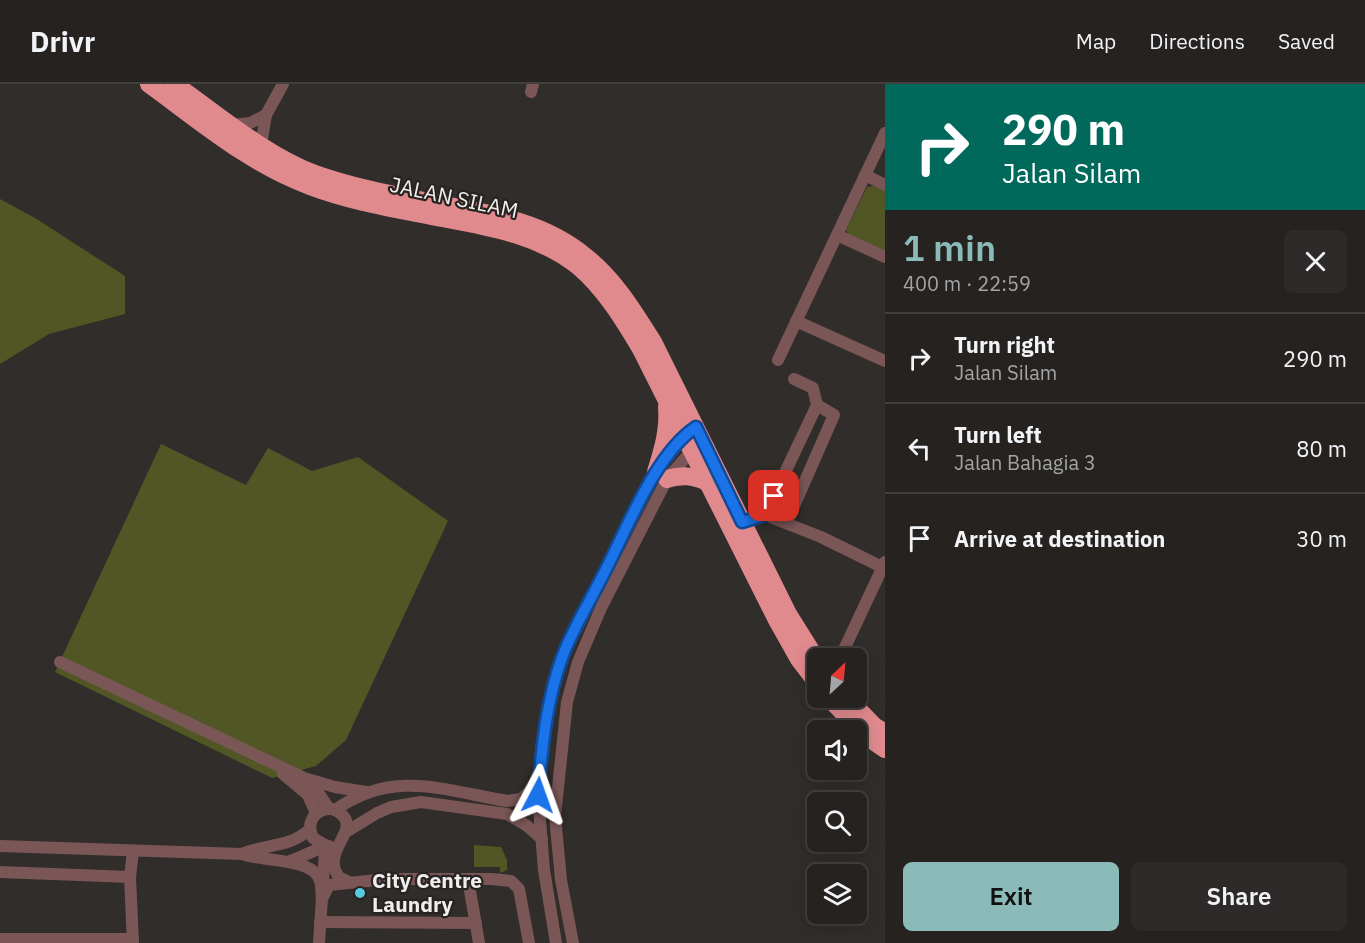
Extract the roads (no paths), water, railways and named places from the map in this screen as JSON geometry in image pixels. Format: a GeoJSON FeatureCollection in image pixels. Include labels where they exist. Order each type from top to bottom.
{"type":"FeatureCollection","features":[{"type":"Feature","properties":{"kind":"highway","name":"JALAN SILAM"},"geometry":{"type":"LineString","coordinates":[[149,84],[241,151],[308,186],[384,207],[496,228],[555,250],[578,267],[616,309],[641,349],[666,396],[694,438],[742,522],[788,614],[809,648]]}},
{"type":"Feature","properties":{"kind":"highway","name":"JALAN SILAM"},"geometry":{"type":"LineString","coordinates":[[174,84],[280,159],[313,173],[346,184],[499,215],[562,239],[587,257],[627,301],[653,342],[694,438],[707,482],[777,620],[807,670]]}},
{"type":"Feature","properties":{"kind":"highway"},"geometry":{"type":"LineString","coordinates":[[666,396],[668,424],[661,476],[685,475],[707,482]]}},
{"type":"Feature","properties":{"kind":"highway"},"geometry":{"type":"LineString","coordinates":[[839,708],[866,736],[885,749]]}},
{"type":"Feature","properties":{"kind":"highway"},"geometry":{"type":"LineString","coordinates":[[857,708],[874,726],[885,733]]}},
{"type":"Feature","properties":{"kind":"street"},"geometry":{"type":"LineString","coordinates":[[261,145],[266,115],[282,84]]}},
{"type":"Feature","properties":{"kind":"street"},"geometry":{"type":"LineString","coordinates":[[232,124],[250,123],[266,115]]}},
{"type":"Feature","properties":{"kind":"street"},"geometry":{"type":"LineString","coordinates":[[778,360],[885,133]]}},
{"type":"Feature","properties":{"kind":"street"},"geometry":{"type":"LineString","coordinates":[[865,175],[885,184]]}},
{"type":"Feature","properties":{"kind":"street"},"geometry":{"type":"LineString","coordinates":[[837,235],[885,257]]}},
{"type":"Feature","properties":{"kind":"street"},"geometry":{"type":"LineString","coordinates":[[796,321],[885,361]]}},
{"type":"Feature","properties":{"kind":"street"},"geometry":{"type":"LineString","coordinates":[[765,515],[817,405],[813,388],[794,379]]}},
{"type":"Feature","properties":{"kind":"street"},"geometry":{"type":"LineString","coordinates":[[787,522],[834,415],[817,405]]}},
{"type":"Feature","properties":{"kind":"street"},"geometry":{"type":"LineString","coordinates":[[556,943],[544,870],[539,783],[542,742],[551,698],[563,655],[661,476],[694,438]]}},
{"type":"Feature","properties":{"kind":"street"},"geometry":{"type":"LineString","coordinates":[[573,943],[561,880],[555,816],[567,702],[578,662],[661,476]]}},
{"type":"Feature","properties":{"kind":"street"},"geometry":{"type":"LineString","coordinates":[[742,522],[765,515],[787,522],[884,565],[845,648]]}},
{"type":"Feature","properties":{"kind":"street"},"geometry":{"type":"LineString","coordinates":[[60,662],[304,778],[334,787],[366,792]]}},
{"type":"Feature","properties":{"kind":"street"},"geometry":{"type":"LineString","coordinates":[[270,763],[303,789],[316,813]]}},
{"type":"Feature","properties":{"kind":"street"},"geometry":{"type":"LineString","coordinates":[[304,778],[332,809],[345,818],[343,837],[333,858],[334,868],[339,877],[349,882]]}},
{"type":"Feature","properties":{"kind":"street"},"geometry":{"type":"LineString","coordinates":[[325,845],[315,840],[310,829],[311,820],[316,813],[332,809],[366,792],[396,785],[416,785],[507,801],[521,799],[539,783]]}},
{"type":"Feature","properties":{"kind":"street"},"geometry":{"type":"LineString","coordinates":[[286,862],[312,853],[343,837],[384,810],[421,802],[507,814],[526,825],[542,839]]}},
{"type":"Feature","properties":{"kind":"street"},"geometry":{"type":"LineString","coordinates":[[242,854],[253,849],[278,846],[293,841],[310,829]]}},
{"type":"Feature","properties":{"kind":"street"},"geometry":{"type":"LineString","coordinates":[[319,943],[326,861],[325,845]]}},
{"type":"Feature","properties":{"kind":"street"},"geometry":{"type":"LineString","coordinates":[[0,846],[242,854],[253,859],[303,865],[317,874],[322,900]]}},
{"type":"Feature","properties":{"kind":"street"},"geometry":{"type":"LineString","coordinates":[[0,939],[133,941],[130,877],[133,851]]}},
{"type":"Feature","properties":{"kind":"street"},"geometry":{"type":"LineString","coordinates":[[0,872],[130,877]]}},
{"type":"Feature","properties":{"kind":"street"},"geometry":{"type":"LineString","coordinates":[[322,900],[329,885],[349,882],[387,879],[511,881],[519,889],[529,943]]}},
{"type":"Feature","properties":{"kind":"street"},"geometry":{"type":"LineString","coordinates":[[468,879],[479,943]]}},
{"type":"Feature","properties":{"kind":"street"},"geometry":{"type":"LineString","coordinates":[[320,922],[476,923]]}},
{"type":"Feature","properties":{"kind":"place","name":"City Centre Laundry"},"geometry":{"type":"Point","coordinates":[360,893]}}]}
